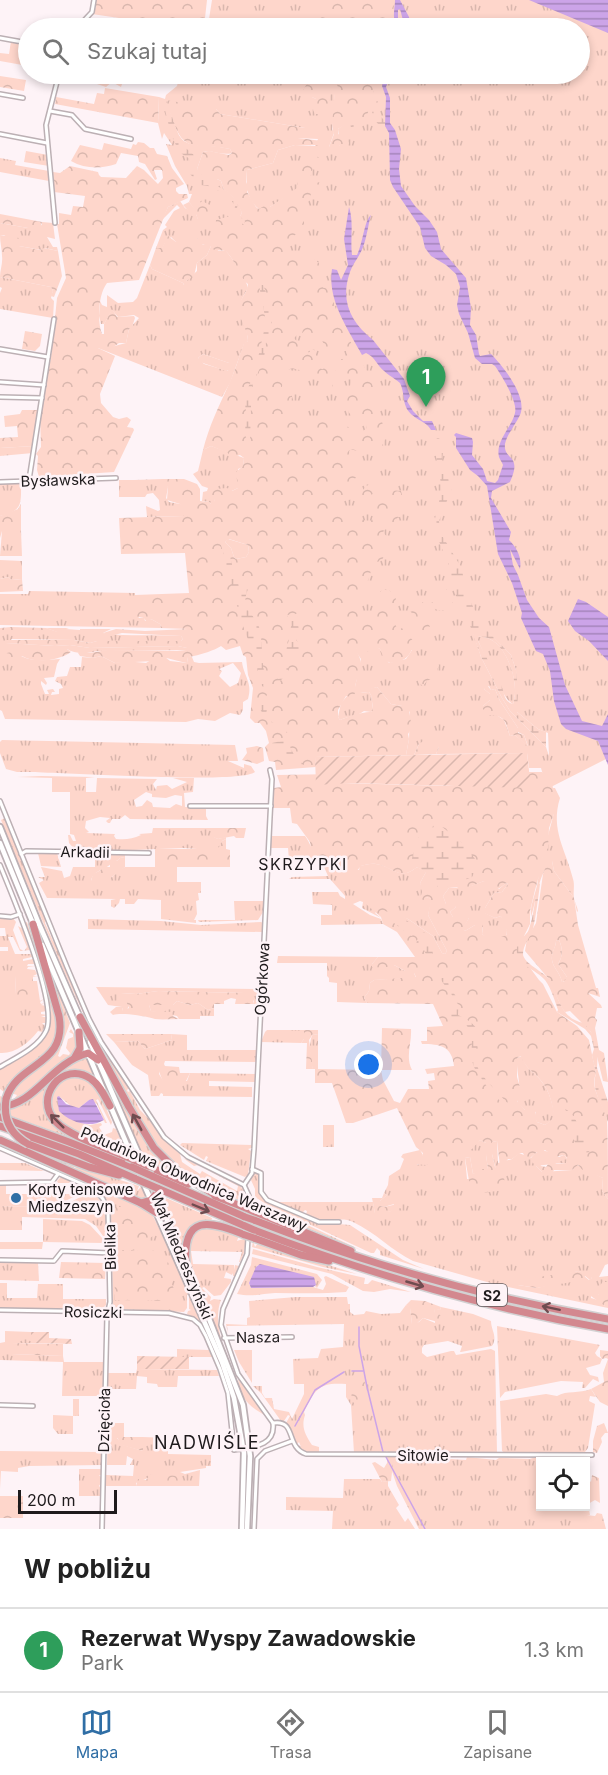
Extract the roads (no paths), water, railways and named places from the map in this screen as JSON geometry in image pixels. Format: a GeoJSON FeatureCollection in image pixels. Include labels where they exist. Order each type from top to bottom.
{"type":"FeatureCollection","features":[{"type":"Feature","properties":{"kind":"highway"},"geometry":{"type":"LineString","coordinates":[[33,924],[59,1016],[60,1032],[58,1042],[51,1054],[15,1082],[6,1099],[5,1114],[8,1125],[17,1137],[28,1144],[89,1167],[136,1179]]}},
{"type":"Feature","properties":{"kind":"highway"},"geometry":{"type":"LineString","coordinates":[[80,1017],[154,1148],[182,1176],[217,1196]]}},
{"type":"Feature","properties":{"kind":"highway"},"geometry":{"type":"LineString","coordinates":[[73,1058],[80,1048],[80,1032]]}},
{"type":"Feature","properties":{"kind":"highway"},"geometry":{"type":"LineString","coordinates":[[0,1107],[16,1104],[25,1099],[73,1058],[88,1053],[98,1060]]}},
{"type":"Feature","properties":{"kind":"highway"},"geometry":{"type":"LineString","coordinates":[[110,1106],[95,1083],[78,1074],[67,1075],[57,1081],[50,1089],[47,1098],[50,1115],[59,1126],[217,1196],[378,1263]]}},
{"type":"Feature","properties":{"kind":"highway","name":"Południowa Obwodnica Warszawy"},"geometry":{"type":"LineString","coordinates":[[0,1117],[132,1167],[245,1217],[378,1263]]}},
{"type":"Feature","properties":{"kind":"highway","name":"Południowa Obwodnica Warszawy"},"geometry":{"type":"LineString","coordinates":[[0,1126],[88,1157],[136,1179],[155,1194],[346,1263],[501,1307],[608,1329]]}},
{"type":"Feature","properties":{"kind":"highway"},"geometry":{"type":"LineString","coordinates":[[0,1140],[141,1203],[157,1213]]}},
{"type":"Feature","properties":{"kind":"highway"},"geometry":{"type":"LineString","coordinates":[[141,1203],[155,1194]]}},
{"type":"Feature","properties":{"kind":"highway"},"geometry":{"type":"LineString","coordinates":[[186,1265],[187,1240],[193,1230],[206,1224],[217,1225],[301,1255],[346,1263]]}},
{"type":"Feature","properties":{"kind":"highway","name":"S2"},"geometry":{"type":"LineString","coordinates":[[378,1263],[482,1293],[608,1319]]}},
{"type":"Feature","properties":{"kind":"main road","name":"Wał Miedzeszyński"},"geometry":{"type":"LineString","coordinates":[[0,827],[241,1400],[249,1448],[250,1483],[247,1529]]}},
{"type":"Feature","properties":{"kind":"main road","name":"Wał Miedzeszyński"},"geometry":{"type":"LineString","coordinates":[[0,843],[110,1106],[155,1194],[157,1213],[226,1374],[237,1411],[243,1448],[242,1529]]}},
{"type":"Feature","properties":{"kind":"street"},"geometry":{"type":"LineString","coordinates":[[86,18],[92,12],[94,0]]}},
{"type":"Feature","properties":{"kind":"street"},"geometry":{"type":"LineString","coordinates":[[0,38],[18,41]]}},
{"type":"Feature","properties":{"kind":"street"},"geometry":{"type":"LineString","coordinates":[[56,223],[46,125],[57,84]]}},
{"type":"Feature","properties":{"kind":"street"},"geometry":{"type":"LineString","coordinates":[[0,94],[23,98]]}},
{"type":"Feature","properties":{"kind":"street"},"geometry":{"type":"LineString","coordinates":[[50,111],[72,115],[80,126],[90,131],[131,139]]}},
{"type":"Feature","properties":{"kind":"street"},"geometry":{"type":"LineString","coordinates":[[0,134],[47,143]]}},
{"type":"Feature","properties":{"kind":"street"},"geometry":{"type":"LineString","coordinates":[[29,480],[54,319]]}},
{"type":"Feature","properties":{"kind":"street"},"geometry":{"type":"LineString","coordinates":[[0,349],[48,357]]}},
{"type":"Feature","properties":{"kind":"street"},"geometry":{"type":"LineString","coordinates":[[0,382],[44,385]]}},
{"type":"Feature","properties":{"kind":"street"},"geometry":{"type":"LineString","coordinates":[[0,397],[42,398]]}},
{"type":"Feature","properties":{"kind":"street","name":"Bysławska"},"geometry":{"type":"LineString","coordinates":[[0,482],[116,478]]}},
{"type":"Feature","properties":{"kind":"street","name":"Ogórkowa"},"geometry":{"type":"LineString","coordinates":[[244,1185],[250,1178],[252,1169],[271,806],[272,777],[270,770]]}},
{"type":"Feature","properties":{"kind":"street"},"geometry":{"type":"LineString","coordinates":[[0,801],[91,1024],[158,1128],[170,1142],[188,1157],[244,1185],[250,1199],[248,1249],[222,1314],[221,1325],[238,1374],[273,1423],[273,1430],[268,1441],[259,1446],[234,1450],[234,1445],[243,1448]]}},
{"type":"Feature","properties":{"kind":"street"},"geometry":{"type":"LineString","coordinates":[[190,806],[271,806]]}},
{"type":"Feature","properties":{"kind":"street","name":"Arkadii"},"geometry":{"type":"LineString","coordinates":[[21,854],[26,851],[149,853]]}},
{"type":"Feature","properties":{"kind":"street"},"geometry":{"type":"LineString","coordinates":[[0,865],[20,914],[45,994],[49,1020],[46,1031],[39,1041],[0,1067]]}},
{"type":"Feature","properties":{"kind":"street"},"geometry":{"type":"LineString","coordinates":[[0,916],[20,914]]}},
{"type":"Feature","properties":{"kind":"street"},"geometry":{"type":"LineString","coordinates":[[0,1148],[58,1174],[52,1182],[0,1182]]}},
{"type":"Feature","properties":{"kind":"street"},"geometry":{"type":"LineString","coordinates":[[252,1169],[261,1173],[261,1191],[267,1200],[319,1222],[339,1221]]}},
{"type":"Feature","properties":{"kind":"street","name":"Bielika"},"geometry":{"type":"LineString","coordinates":[[58,1174],[87,1186],[103,1198],[109,1214],[110,1302],[108,1312]]}},
{"type":"Feature","properties":{"kind":"street"},"geometry":{"type":"LineString","coordinates":[[0,1260],[54,1261],[62,1251],[110,1253]]}},
{"type":"Feature","properties":{"kind":"street","name":"Rosiczki"},"geometry":{"type":"LineString","coordinates":[[0,1310],[166,1313],[193,1318],[200,1325],[220,1369],[229,1403],[234,1445]]}},
{"type":"Feature","properties":{"kind":"street","name":"Dzięcioła"},"geometry":{"type":"LineString","coordinates":[[102,1529],[108,1312]]}},
{"type":"Feature","properties":{"kind":"street","name":"Nasza"},"geometry":{"type":"LineString","coordinates":[[224,1338],[292,1337]]}},
{"type":"Feature","properties":{"kind":"street"},"geometry":{"type":"LineString","coordinates":[[0,1405],[33,1406]]}},
{"type":"Feature","properties":{"kind":"street","name":"Sitowie"},"geometry":{"type":"LineString","coordinates":[[273,1423],[287,1426],[292,1441],[299,1451],[311,1455],[592,1455]]}},
{"type":"Feature","properties":{"kind":"street"},"geometry":{"type":"LineString","coordinates":[[254,1529],[256,1460],[262,1452],[292,1441]]}},
{"type":"Feature","properties":{"kind":"waterway"},"geometry":{"type":"LineString","coordinates":[[359,1327],[359,1346],[383,1452]]}},
{"type":"Feature","properties":{"kind":"waterway"},"geometry":{"type":"LineString","coordinates":[[352,1371],[363,1371]]}},
{"type":"Feature","properties":{"kind":"waterway"},"geometry":{"type":"LineString","coordinates":[[295,1426],[315,1390],[344,1372]]}},
{"type":"Feature","properties":{"kind":"waterway"},"geometry":{"type":"LineString","coordinates":[[386,1457],[425,1529]]}},
{"type":"Feature","properties":{"kind":"place","name":"Rezerwat Wyspy Zawadowskie"},"geometry":{"type":"Point","coordinates":[426,407]}},
{"type":"Feature","properties":{"kind":"place","name":"Korty tenisowe Miedzeszyn"},"geometry":{"type":"Point","coordinates":[16,1198]}},
{"type":"Feature","properties":{"kind":"district","name":"SKRZYPKI"},"geometry":{"type":"Point","coordinates":[303,864]}},
{"type":"Feature","properties":{"kind":"district","name":"NADWIŚLE"},"geometry":{"type":"Point","coordinates":[207,1442]}}]}
